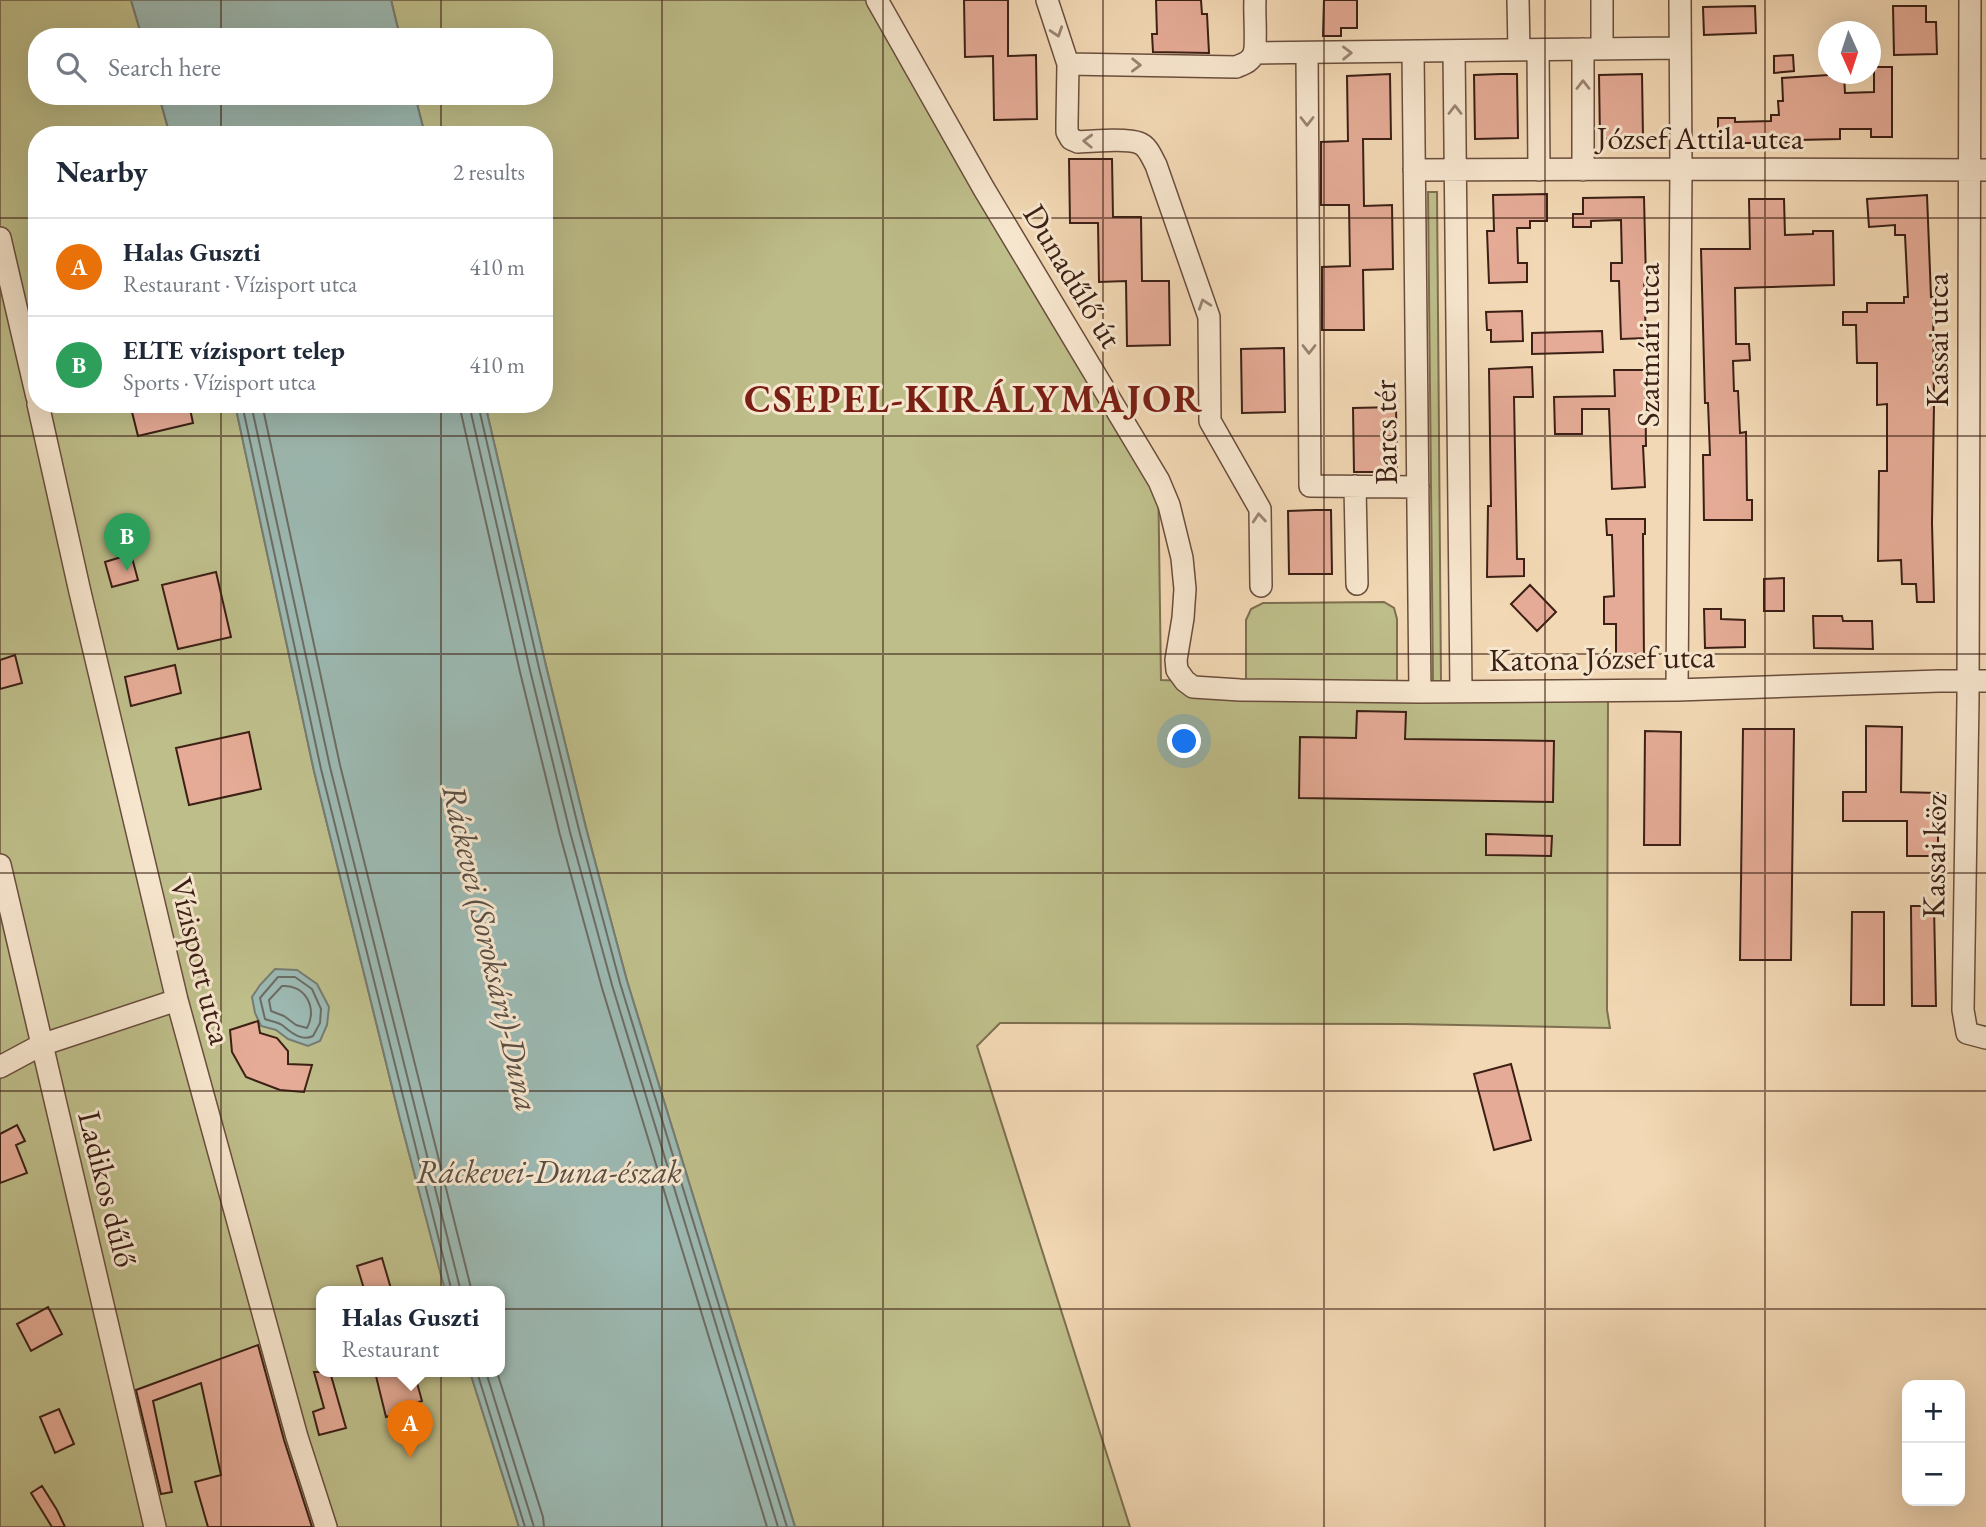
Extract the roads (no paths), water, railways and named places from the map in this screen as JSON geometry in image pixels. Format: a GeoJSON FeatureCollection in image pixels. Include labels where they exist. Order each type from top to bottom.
{"type":"FeatureCollection","features":[{"type":"Feature","properties":{"kind":"street","name":"Dunadűlő út"},"geometry":{"type":"LineString","coordinates":[[877,0],[984,189],[1159,481],[1169,505],[1182,558],[1185,589],[1175,660],[1177,670],[1193,687],[1219,689]]}},
{"type":"Feature","properties":{"kind":"street"},"geometry":{"type":"LineString","coordinates":[[1047,0],[1068,64],[1067,132],[1071,139],[1078,142],[1139,143],[1146,148],[1156,165],[1209,317],[1210,421],[1260,509],[1261,586]]}},
{"type":"Feature","properties":{"kind":"street"},"geometry":{"type":"LineString","coordinates":[[1068,64],[1236,67],[1248,62],[1254,53],[1255,0]]}},
{"type":"Feature","properties":{"kind":"street"},"geometry":{"type":"LineString","coordinates":[[1518,0],[1529,50],[1539,170]]}},
{"type":"Feature","properties":{"kind":"street"},"geometry":{"type":"LineString","coordinates":[[1583,170],[1592,49],[1601,0]]}},
{"type":"Feature","properties":{"kind":"street","name":"Szatmári utca"},"geometry":{"type":"LineString","coordinates":[[1677,690],[1680,0]]}},
{"type":"Feature","properties":{"kind":"street","name":"Kassai utca"},"geometry":{"type":"LineString","coordinates":[[1970,0],[1978,170],[1977,681]]}},
{"type":"Feature","properties":{"kind":"street"},"geometry":{"type":"LineString","coordinates":[[1254,53],[1680,48]]}},
{"type":"Feature","properties":{"kind":"street"},"geometry":{"type":"LineString","coordinates":[[1454,51],[1461,691]]}},
{"type":"Feature","properties":{"kind":"street","name":"Barcs tér"},"geometry":{"type":"LineString","coordinates":[[1413,52],[1420,692]]}},
{"type":"Feature","properties":{"kind":"street"},"geometry":{"type":"LineString","coordinates":[[1307,53],[1310,486],[1418,487]]}},
{"type":"Feature","properties":{"kind":"street","name":"József Attila utca"},"geometry":{"type":"LineString","coordinates":[[1414,170],[1978,170]]}},
{"type":"Feature","properties":{"kind":"street"},"geometry":{"type":"LineString","coordinates":[[0,238],[28,358]]}},
{"type":"Feature","properties":{"kind":"street","name":"Vízisport utca"},"geometry":{"type":"LineString","coordinates":[[40,413],[177,1000],[298,1437],[326,1527]]}},
{"type":"Feature","properties":{"kind":"street"},"geometry":{"type":"LineString","coordinates":[[1355,486],[1357,583]]}},
{"type":"Feature","properties":{"kind":"street","name":"Katona József utca"},"geometry":{"type":"LineString","coordinates":[[1219,689],[1420,692],[1677,690],[1977,681]]}},
{"type":"Feature","properties":{"kind":"street","name":"Kassai köz"},"geometry":{"type":"LineString","coordinates":[[1976,1035],[1963,1010],[1977,681]]}},
{"type":"Feature","properties":{"kind":"street","name":"Ladikos dűlő"},"geometry":{"type":"LineString","coordinates":[[0,865],[155,1527]]}},
{"type":"Feature","properties":{"kind":"street"},"geometry":{"type":"LineString","coordinates":[[0,1068],[41,1045],[177,1000]]}},
{"type":"Feature","properties":{"kind":"water"},"geometry":{"type":"Polygon","coordinates":[[[131,0],[391,0],[398,28],[139,28],[131,0]]]}},
{"type":"Feature","properties":{"kind":"water"},"geometry":{"type":"Polygon","coordinates":[[[162,105],[417,105],[423,126],[167,126],[162,105]]]}},
{"type":"Feature","properties":{"kind":"water","name":"Ráckevei-Duna-észak"},"geometry":{"type":"Polygon","coordinates":[[[237,413],[487,413],[546,666],[627,981],[795,1527],[519,1527],[472,1377],[505,1377],[505,1286],[444,1286],[314,771],[237,413]]]}},
{"type":"Feature","properties":{"kind":"water"},"geometry":{"type":"Polygon","coordinates":[[[275,969],[297,970],[317,984],[329,1007],[327,1025],[320,1041],[308,1046],[288,1039],[276,1030],[261,1026],[252,997],[275,969]]]}},
{"type":"Feature","properties":{"kind":"place","name":"ELTE vízisport telep"},"geometry":{"type":"Point","coordinates":[127,571]}},
{"type":"Feature","properties":{"kind":"place","name":"Halas Guszti"},"geometry":{"type":"Point","coordinates":[410,1458]}},
{"type":"Feature","properties":{"kind":"district","name":"CSEPEL-KIRÁLYMAJOR"},"geometry":{"type":"Point","coordinates":[974,398]}},
{"type":"Feature","properties":{"kind":"water label","name":"Ráckevei (Soroksári)-Duna"},"geometry":{"type":"Point","coordinates":[491,948]}}]}
